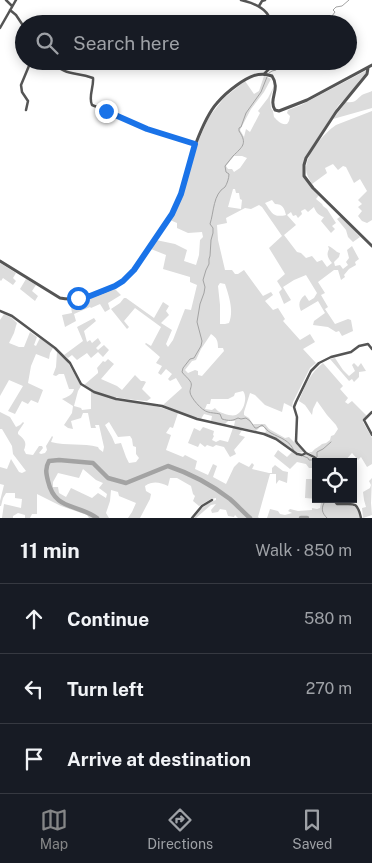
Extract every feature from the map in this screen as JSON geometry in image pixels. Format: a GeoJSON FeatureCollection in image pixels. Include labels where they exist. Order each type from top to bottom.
{"type":"FeatureCollection","features":[{"type":"Feature","properties":{"kind":"street"},"geometry":{"type":"LineString","coordinates":[[6,0],[12,6]]}},
{"type":"Feature","properties":{"kind":"street"},"geometry":{"type":"LineString","coordinates":[[0,28],[16,0]]}},
{"type":"Feature","properties":{"kind":"street"},"geometry":{"type":"LineString","coordinates":[[242,0],[259,6],[269,15]]}},
{"type":"Feature","properties":{"kind":"street"},"geometry":{"type":"LineString","coordinates":[[259,6],[265,0]]}},
{"type":"Feature","properties":{"kind":"street"},"geometry":{"type":"LineString","coordinates":[[10,10],[16,15]]}},
{"type":"Feature","properties":{"kind":"street"},"geometry":{"type":"LineString","coordinates":[[0,261],[60,298],[90,296],[115,286],[134,270],[172,214],[181,194],[195,144],[211,111],[219,100],[254,75],[272,76],[276,84],[272,106],[275,110],[279,111],[307,100],[372,65]]}},
{"type":"Feature","properties":{"kind":"street"},"geometry":{"type":"LineString","coordinates":[[368,68],[367,74],[336,112],[310,150],[304,162],[304,169],[306,179],[313,188],[372,246]]}},
{"type":"Feature","properties":{"kind":"street"},"geometry":{"type":"LineString","coordinates":[[26,110],[28,101],[22,92],[21,85],[27,70]]}},
{"type":"Feature","properties":{"kind":"street"},"geometry":{"type":"LineString","coordinates":[[61,70],[92,78],[90,103],[92,106],[147,129],[195,144]]}},
{"type":"Feature","properties":{"kind":"street"},"geometry":{"type":"LineString","coordinates":[[266,75],[269,70]]}},
{"type":"Feature","properties":{"kind":"street"},"geometry":{"type":"LineString","coordinates":[[0,311],[12,316],[55,348],[70,363],[81,384],[94,392],[122,400],[162,406],[197,420],[264,434],[276,439],[297,454],[306,453]]}},
{"type":"Feature","properties":{"kind":"street"},"geometry":{"type":"LineString","coordinates":[[315,458],[306,453],[296,441],[297,417],[294,408],[311,371],[322,361],[351,352],[363,345],[368,344],[372,349]]}},
{"type":"Feature","properties":{"kind":"street"},"geometry":{"type":"LineString","coordinates":[[372,412],[364,420],[372,435]]}},
{"type":"Feature","properties":{"kind":"street"},"geometry":{"type":"LineString","coordinates":[[192,518],[202,506],[212,500]]}},
{"type":"Feature","properties":{"kind":"street"},"geometry":{"type":"LineString","coordinates":[[349,503],[356,506],[362,518]]}},
{"type":"Feature","properties":{"kind":"shaded area"},"geometry":{"type":"Polygon","coordinates":[[[367,70],[354,89],[338,106],[305,158],[303,172],[319,195],[316,199],[327,209],[336,223],[332,226],[335,229],[331,233],[321,221],[324,217],[320,216],[314,207],[308,212],[305,209],[301,211],[302,214],[298,218],[296,215],[293,216],[291,212],[287,215],[296,225],[284,235],[297,252],[306,258],[312,256],[317,262],[322,260],[327,267],[332,263],[328,256],[328,246],[340,253],[334,262],[335,266],[340,265],[343,269],[348,265],[346,262],[349,258],[347,250],[352,246],[359,259],[355,262],[356,265],[344,275],[345,277],[341,280],[338,270],[334,270],[318,282],[325,293],[321,295],[328,307],[325,309],[335,324],[348,319],[351,320],[353,331],[342,336],[339,331],[336,332],[328,327],[313,325],[314,321],[325,313],[318,301],[301,311],[300,300],[305,295],[309,301],[317,293],[306,275],[283,287],[291,300],[284,304],[279,292],[282,289],[277,281],[285,274],[269,248],[282,236],[262,207],[259,205],[251,209],[245,208],[226,218],[227,223],[217,225],[218,240],[225,270],[232,270],[235,274],[238,274],[244,270],[263,296],[271,292],[273,295],[265,301],[273,310],[278,308],[285,319],[283,321],[300,340],[310,334],[315,342],[303,349],[316,363],[310,368],[292,407],[284,403],[282,412],[265,405],[255,395],[250,393],[244,412],[244,415],[253,424],[265,424],[269,429],[285,438],[289,437],[294,442],[295,440],[304,452],[297,453],[276,438],[265,433],[264,427],[260,427],[256,431],[234,426],[235,421],[228,421],[225,424],[211,421],[212,416],[204,414],[201,419],[163,405],[182,388],[176,378],[170,381],[168,379],[172,374],[166,369],[161,375],[158,373],[162,366],[156,363],[160,357],[145,344],[151,346],[161,327],[135,308],[124,321],[129,327],[127,329],[111,309],[126,298],[154,318],[163,302],[169,306],[166,311],[169,315],[161,323],[172,330],[166,344],[168,347],[173,340],[185,309],[191,310],[197,285],[190,282],[190,277],[163,269],[166,255],[151,249],[156,240],[175,244],[187,250],[184,261],[196,265],[200,240],[203,237],[202,232],[188,233],[177,228],[177,223],[170,220],[182,195],[197,144],[209,117],[224,98],[245,81],[254,94],[259,91],[264,76],[271,79],[251,109],[240,130],[244,137],[246,129],[250,132],[260,113],[258,111],[274,86],[270,99],[271,108],[274,117],[280,122],[287,124],[290,116],[287,113],[288,110],[367,70]],[[234,156],[226,166],[234,172],[240,168],[247,158],[234,156]],[[233,189],[228,207],[241,209],[242,200],[239,193],[236,193],[235,189],[233,189]],[[272,200],[265,203],[275,215],[286,215],[283,207],[275,204],[272,200]],[[220,283],[218,286],[220,324],[225,324],[229,323],[231,314],[228,293],[225,284],[220,283]],[[211,334],[201,349],[196,360],[192,361],[185,370],[188,373],[195,370],[198,371],[198,375],[202,376],[224,351],[223,348],[218,348],[217,340],[211,334]],[[243,391],[235,393],[234,396],[228,399],[211,399],[210,404],[207,404],[205,409],[212,410],[215,408],[225,414],[236,415],[243,408],[245,397],[243,391]]]}},
{"type":"Feature","properties":{"kind":"shaded area"},"geometry":{"type":"Polygon","coordinates":[[[372,91],[372,108],[333,119],[346,102],[355,101],[362,95],[372,91]]]}},
{"type":"Feature","properties":{"kind":"shaded area"},"geometry":{"type":"Polygon","coordinates":[[[372,111],[372,220],[367,223],[358,216],[362,211],[358,207],[362,204],[358,200],[367,191],[360,179],[354,183],[346,167],[343,166],[338,170],[333,164],[325,168],[327,173],[312,184],[306,169],[312,151],[321,138],[331,129],[336,125],[372,111]]]}},
{"type":"Feature","properties":{"kind":"shaded area"},"geometry":{"type":"Polygon","coordinates":[[[341,216],[360,237],[353,242],[337,219],[341,216]]]}},
{"type":"Feature","properties":{"kind":"shaded area"},"geometry":{"type":"Polygon","coordinates":[[[0,263],[16,273],[13,278],[16,281],[13,285],[3,278],[0,280],[0,263]]]}},
{"type":"Feature","properties":{"kind":"shaded area"},"geometry":{"type":"Polygon","coordinates":[[[26,279],[36,285],[32,291],[38,296],[35,301],[20,289],[26,279]]]}},
{"type":"Feature","properties":{"kind":"shaded area"},"geometry":{"type":"Polygon","coordinates":[[[114,288],[121,295],[108,303],[110,309],[105,312],[100,304],[90,307],[74,314],[76,321],[65,327],[62,315],[72,313],[70,301],[82,300],[114,288]]]}},
{"type":"Feature","properties":{"kind":"shaded area"},"geometry":{"type":"Polygon","coordinates":[[[4,314],[17,323],[9,343],[24,347],[30,332],[37,337],[34,345],[36,346],[40,338],[53,348],[49,359],[36,354],[31,366],[28,383],[43,390],[38,403],[31,400],[28,404],[22,401],[15,414],[8,411],[23,386],[9,380],[0,396],[0,320],[4,314]]]}},
{"type":"Feature","properties":{"kind":"shaded area"},"geometry":{"type":"Polygon","coordinates":[[[94,318],[96,321],[84,331],[87,342],[90,340],[92,343],[98,338],[101,343],[96,348],[98,350],[104,345],[109,350],[103,357],[98,352],[91,358],[87,353],[77,360],[72,355],[68,358],[64,355],[83,341],[77,327],[94,318]]]}},
{"type":"Feature","properties":{"kind":"shaded area"},"geometry":{"type":"Polygon","coordinates":[[[57,352],[67,361],[81,386],[74,406],[82,410],[91,409],[91,391],[119,401],[159,407],[178,413],[173,428],[170,427],[166,433],[171,435],[166,450],[183,457],[185,455],[197,461],[195,469],[208,475],[213,464],[217,466],[213,477],[226,484],[234,467],[239,462],[249,467],[252,463],[254,465],[252,469],[269,473],[272,473],[272,468],[275,465],[288,472],[287,483],[279,480],[276,484],[276,474],[270,474],[259,518],[228,516],[226,510],[220,509],[218,512],[212,513],[211,510],[216,504],[211,505],[194,518],[216,498],[199,506],[193,501],[195,496],[191,486],[177,478],[170,478],[168,486],[151,483],[145,486],[146,491],[151,494],[140,518],[128,518],[136,503],[119,496],[118,492],[111,490],[106,513],[109,518],[89,518],[87,515],[61,506],[37,494],[37,514],[32,514],[30,518],[25,518],[25,515],[18,513],[13,518],[2,518],[4,504],[21,508],[22,499],[15,498],[15,493],[6,493],[0,506],[4,485],[0,484],[0,467],[7,469],[11,459],[19,472],[26,471],[13,454],[12,446],[2,429],[0,429],[0,412],[10,417],[16,427],[24,423],[18,434],[25,441],[24,450],[26,454],[33,455],[39,446],[43,448],[39,453],[45,453],[47,450],[46,446],[52,436],[51,442],[98,447],[103,452],[104,447],[99,425],[95,425],[96,428],[91,428],[88,413],[83,413],[81,418],[71,421],[73,429],[64,425],[72,413],[73,406],[62,399],[68,397],[74,389],[69,389],[64,374],[53,375],[56,367],[57,352]],[[109,422],[105,425],[115,444],[121,443],[129,463],[136,462],[139,458],[130,436],[118,437],[109,422]],[[83,469],[79,478],[58,473],[53,482],[53,487],[58,487],[59,493],[66,497],[71,488],[92,498],[98,493],[106,498],[107,494],[99,488],[103,483],[96,480],[83,469]]]}},
{"type":"Feature","properties":{"kind":"shaded area"},"geometry":{"type":"Polygon","coordinates":[[[335,358],[349,376],[355,371],[352,365],[354,363],[358,367],[361,363],[366,371],[359,372],[359,377],[354,382],[352,379],[349,381],[330,359],[335,358]]]}},
{"type":"Feature","properties":{"kind":"shaded area"},"geometry":{"type":"Polygon","coordinates":[[[108,359],[114,364],[101,379],[122,390],[135,375],[141,381],[146,382],[142,389],[151,398],[147,401],[114,397],[98,393],[84,385],[98,373],[97,368],[103,361],[105,362],[108,359]]]}},
{"type":"Feature","properties":{"kind":"shaded area"},"geometry":{"type":"Polygon","coordinates":[[[323,363],[343,386],[340,389],[348,398],[345,402],[348,404],[352,401],[367,416],[363,422],[372,438],[372,464],[367,467],[361,457],[358,460],[352,453],[348,458],[316,458],[309,452],[330,440],[331,436],[338,429],[317,401],[312,415],[305,405],[299,401],[311,375],[323,363]]]}},
{"type":"Feature","properties":{"kind":"shaded area"},"geometry":{"type":"Polygon","coordinates":[[[203,427],[214,431],[212,440],[216,442],[220,440],[228,442],[233,428],[242,430],[239,435],[245,437],[234,450],[236,454],[230,457],[224,447],[207,445],[205,447],[200,443],[198,447],[188,443],[194,428],[200,431],[203,427]]]}},
{"type":"Feature","properties":{"kind":"shaded area"},"geometry":{"type":"Polygon","coordinates":[[[278,450],[287,457],[292,452],[298,456],[306,454],[312,458],[312,468],[297,462],[290,469],[274,456],[278,450]]]}},
{"type":"Feature","properties":{"kind":"shaded area"},"geometry":{"type":"Polygon","coordinates":[[[372,478],[372,515],[363,518],[362,508],[366,507],[363,492],[370,488],[369,481],[372,478]]]}},
{"type":"Feature","properties":{"kind":"shaded area"},"geometry":{"type":"Polygon","coordinates":[[[306,479],[311,479],[312,499],[305,498],[306,479]]]}},
{"type":"Feature","properties":{"kind":"shaded area"},"geometry":{"type":"Polygon","coordinates":[[[321,503],[350,504],[357,508],[360,518],[267,518],[270,509],[285,515],[292,513],[288,511],[290,509],[298,511],[320,508],[321,503]]]}},
{"type":"Feature","properties":{"kind":"waterway"},"geometry":{"type":"LineString","coordinates":[[333,15],[335,12],[333,10],[336,7],[342,6],[349,0]]}},
{"type":"Feature","properties":{"kind":"waterway"},"geometry":{"type":"LineString","coordinates":[[269,73],[276,70]]}},
{"type":"Feature","properties":{"kind":"waterway"},"geometry":{"type":"LineString","coordinates":[[267,77],[261,92],[246,113],[239,128],[243,145],[225,166],[226,172],[229,174],[228,179],[225,187],[218,194],[210,224],[213,228],[213,233],[209,264],[203,280],[205,287],[197,322],[202,341],[201,346],[194,358],[190,359],[183,368],[182,372],[191,382],[190,392],[192,397],[203,409],[220,414],[222,419],[246,418],[255,428],[262,425],[287,442],[294,451]]}},
{"type":"Feature","properties":{"kind":"waterway"},"geometry":{"type":"LineString","coordinates":[[316,458],[317,452],[331,442]]}},
{"type":"Feature","properties":{"kind":"waterway"},"geometry":{"type":"LineString","coordinates":[[303,456],[312,460]]}},
{"type":"Feature","properties":{"kind":"waterway"},"geometry":{"type":"LineString","coordinates":[[97,518],[61,502],[56,497],[51,491],[48,481],[46,468],[49,461],[93,463],[108,478],[126,483],[168,466],[216,489],[250,518]]}},
{"type":"Feature","properties":{"kind":"waterway"},"geometry":{"type":"LineString","coordinates":[[324,503],[322,511],[327,518]]}},
{"type":"Feature","properties":{"kind":"waterway"},"geometry":{"type":"LineString","coordinates":[[301,518],[307,518]]}},
{"type":"Feature","properties":{"kind":"route"},"geometry":{"type":"LineString","coordinates":[[78,298],[90,296],[115,286],[134,270],[172,214],[185,182],[195,144],[147,129],[106,111]]}}]}
